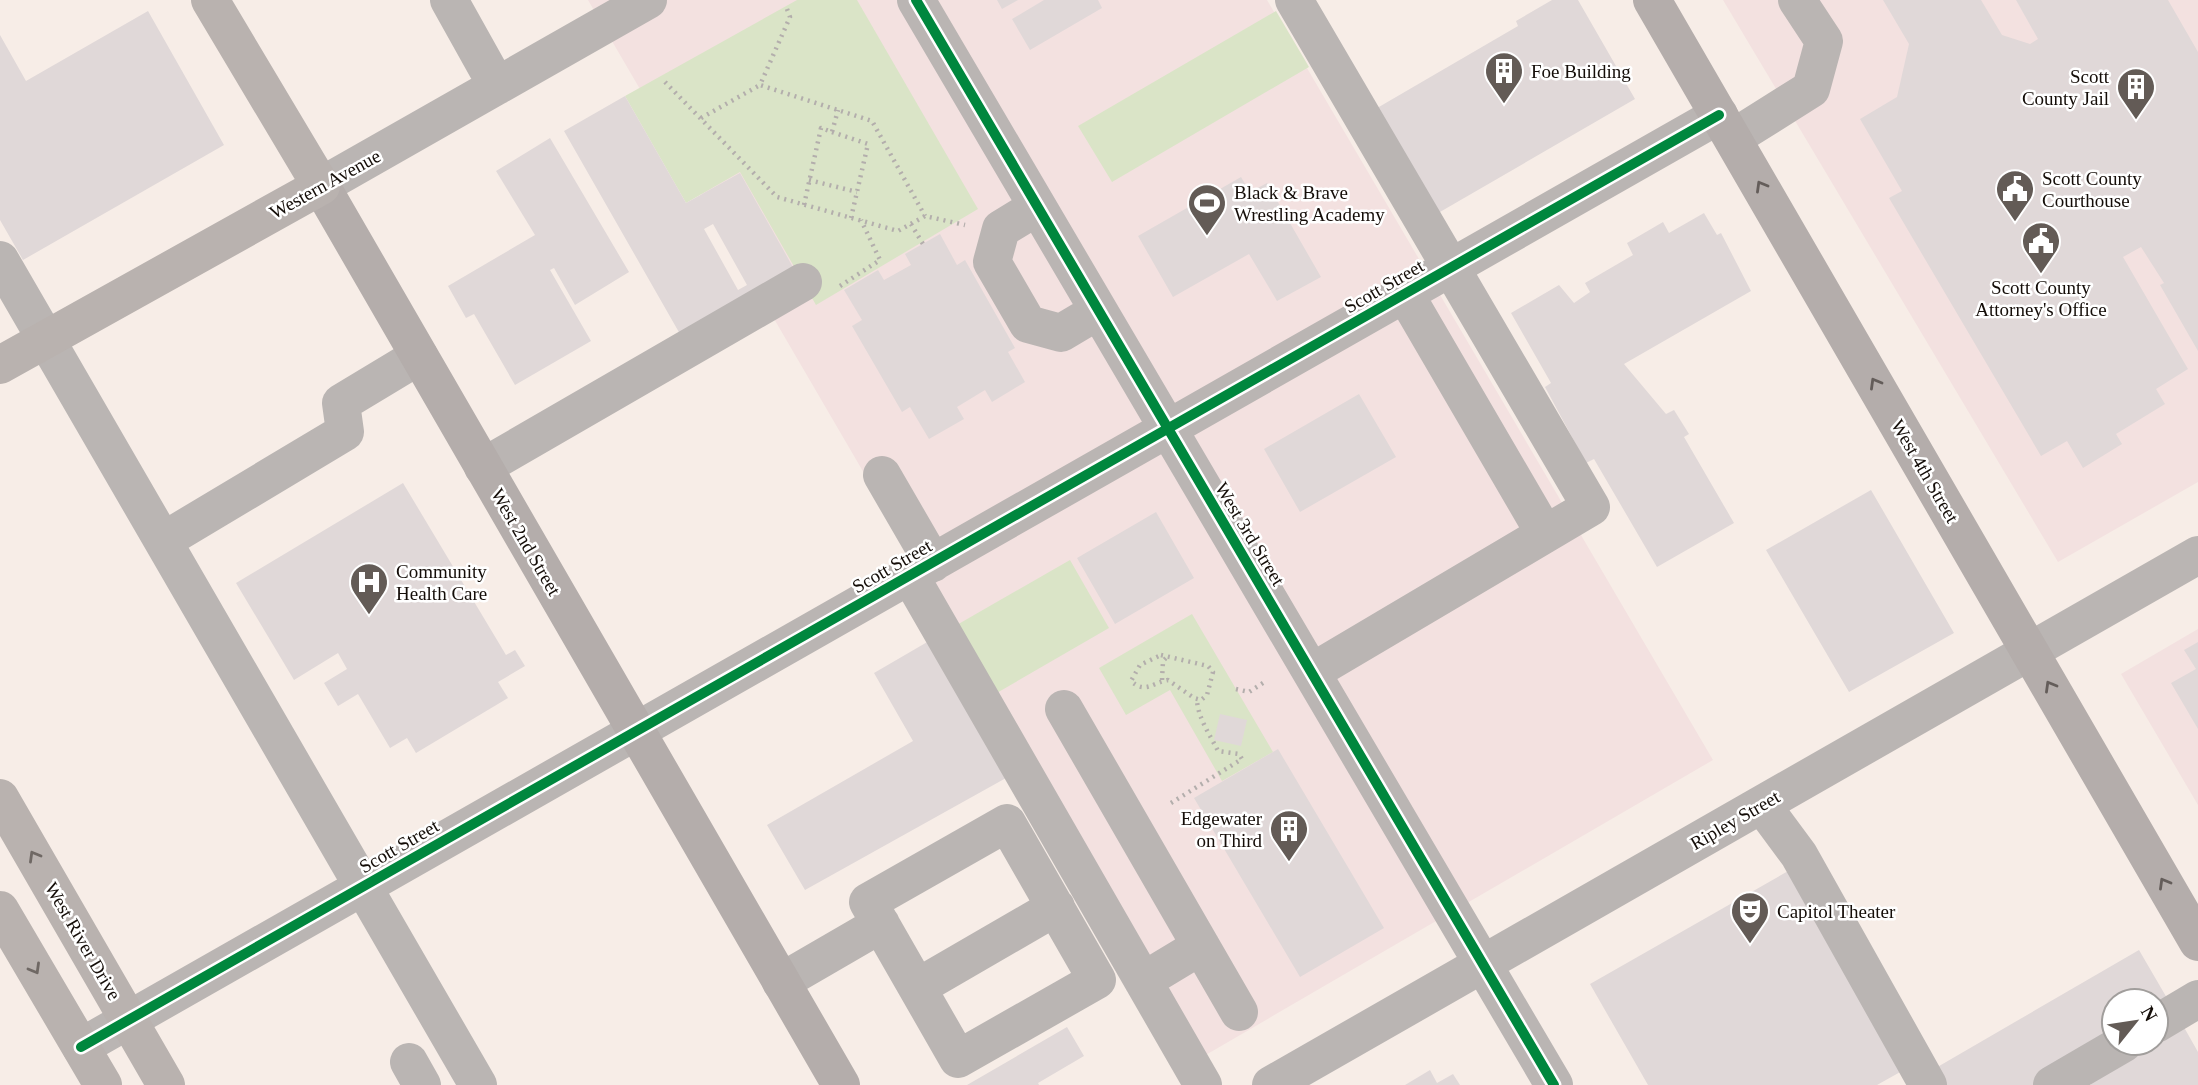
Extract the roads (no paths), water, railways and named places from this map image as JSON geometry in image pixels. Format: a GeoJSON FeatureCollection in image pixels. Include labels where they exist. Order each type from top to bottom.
{"type":"FeatureCollection","features":[{"type":"Feature","properties":{"kind":"highway","name":"West 2nd Street"},"geometry":{"type":"LineString","coordinates":[[210,0],[321,186]]}},
{"type":"Feature","properties":{"kind":"highway","name":"Western Avenue"},"geometry":{"type":"LineString","coordinates":[[0,365],[321,186]]}},
{"type":"Feature","properties":{"kind":"highway","name":"West River Drive"},"geometry":{"type":"LineString","coordinates":[[0,798],[166,1085]]}},
{"type":"Feature","properties":{"kind":"highway"},"geometry":{"type":"LineString","coordinates":[[0,910],[103,1085]]}},
{"type":"Feature","properties":{"kind":"main road","name":"West 4th Street"},"geometry":{"type":"LineString","coordinates":[[1652,0],[2198,942]]}},
{"type":"Feature","properties":{"kind":"main road","name":"West 2nd Street"},"geometry":{"type":"LineString","coordinates":[[321,186],[841,1085]]}},
{"type":"Feature","properties":{"kind":"street"},"geometry":{"type":"LineString","coordinates":[[449,0],[497,86]]}},
{"type":"Feature","properties":{"kind":"street","name":"Western Avenue"},"geometry":{"type":"LineString","coordinates":[[321,186],[648,0]]}},
{"type":"Feature","properties":{"kind":"street","name":"West 3rd Street"},"geometry":{"type":"LineString","coordinates":[[916,0],[1485,963],[1554,1085]]}},
{"type":"Feature","properties":{"kind":"street"},"geometry":{"type":"LineString","coordinates":[[1294,0],[1591,507],[1312,673]]}},
{"type":"Feature","properties":{"kind":"street","name":"Scott Street"},"geometry":{"type":"LineString","coordinates":[[81,1047],[1450,269],[1726,127],[1811,89],[1824,41],[1797,0]]}},
{"type":"Feature","properties":{"kind":"street"},"geometry":{"type":"LineString","coordinates":[[1037,207],[1001,229],[992,262],[1022,314],[1028,324],[1061,333],[1098,311]]}},
{"type":"Feature","properties":{"kind":"street"},"geometry":{"type":"LineString","coordinates":[[0,260],[478,1085]]}},
{"type":"Feature","properties":{"kind":"street"},"geometry":{"type":"LineString","coordinates":[[483,467],[803,282]]}},
{"type":"Feature","properties":{"kind":"street"},"geometry":{"type":"LineString","coordinates":[[1405,294],[1545,534]]}},
{"type":"Feature","properties":{"kind":"street"},"geometry":{"type":"LineString","coordinates":[[163,541],[345,432],[341,403],[419,356]]}},
{"type":"Feature","properties":{"kind":"street"},"geometry":{"type":"LineString","coordinates":[[882,475],[921,570],[1143,981],[1203,1085]]}},
{"type":"Feature","properties":{"kind":"street","name":"Ripley Street"},"geometry":{"type":"LineString","coordinates":[[1271,1085],[2198,555]]}},
{"type":"Feature","properties":{"kind":"street"},"geometry":{"type":"LineString","coordinates":[[1064,709],[1239,1012]]}},
{"type":"Feature","properties":{"kind":"street"},"geometry":{"type":"LineString","coordinates":[[1762,805],[1799,855],[1927,1085]]}},
{"type":"Feature","properties":{"kind":"street"},"geometry":{"type":"LineString","coordinates":[[1007,823],[1097,980],[958,1059],[881,924],[868,902],[1007,823]]}},
{"type":"Feature","properties":{"kind":"street"},"geometry":{"type":"LineString","coordinates":[[918,987],[1056,907]]}},
{"type":"Feature","properties":{"kind":"street"},"geometry":{"type":"LineString","coordinates":[[781,982],[881,924]]}},
{"type":"Feature","properties":{"kind":"street"},"geometry":{"type":"LineString","coordinates":[[1143,981],[1201,946]]}},
{"type":"Feature","properties":{"kind":"street"},"geometry":{"type":"LineString","coordinates":[[2170,1016],[2198,999]]}},
{"type":"Feature","properties":{"kind":"street"},"geometry":{"type":"LineString","coordinates":[[2052,1085],[2100,1057]]}},
{"type":"Feature","properties":{"kind":"place","name":"Foe Building"},"geometry":{"type":"Point","coordinates":[1504,105]}},
{"type":"Feature","properties":{"kind":"place","name":"Scott County Jail"},"geometry":{"type":"Point","coordinates":[2136,121]}},
{"type":"Feature","properties":{"kind":"place","name":"Scott County Courthouse"},"geometry":{"type":"Point","coordinates":[2015,223]}},
{"type":"Feature","properties":{"kind":"place","name":"Black & Brave Wrestling Academy"},"geometry":{"type":"Point","coordinates":[1207,237]}},
{"type":"Feature","properties":{"kind":"place","name":"Scott County Attorney's Office"},"geometry":{"type":"Point","coordinates":[2041,275]}},
{"type":"Feature","properties":{"kind":"place","name":"Community Health Care"},"geometry":{"type":"Point","coordinates":[369,616]}},
{"type":"Feature","properties":{"kind":"place","name":"Edgewater on Third"},"geometry":{"type":"Point","coordinates":[1289,863]}},
{"type":"Feature","properties":{"kind":"place","name":"Capitol Theater"},"geometry":{"type":"Point","coordinates":[1750,945]}}]}
